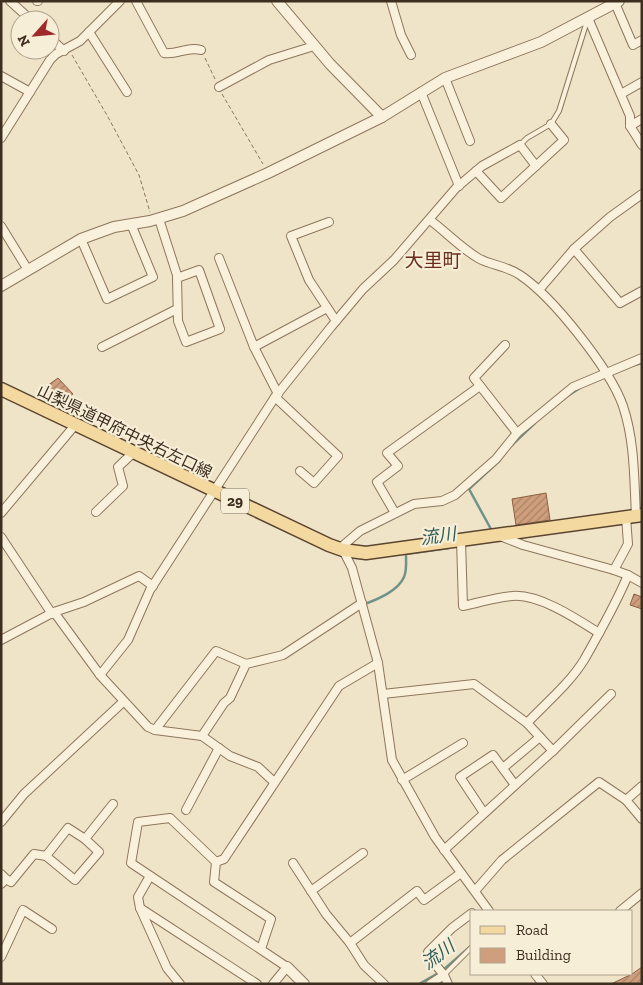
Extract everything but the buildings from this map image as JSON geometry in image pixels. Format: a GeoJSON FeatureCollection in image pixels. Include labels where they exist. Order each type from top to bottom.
{"type":"FeatureCollection","features":[{"type":"Feature","properties":{"kind":"main road","name":"山梨県道甲府中央右左口線"},"geometry":{"type":"LineString","coordinates":[[1,389],[341,550],[366,553],[461,544],[492,536],[634,516]]}},
{"type":"Feature","properties":{"kind":"street"},"geometry":{"type":"LineString","coordinates":[[10,1],[20,10]]}},
{"type":"Feature","properties":{"kind":"street"},"geometry":{"type":"LineString","coordinates":[[1,138],[50,60],[89,32],[120,1]]}},
{"type":"Feature","properties":{"kind":"street"},"geometry":{"type":"LineString","coordinates":[[136,1],[164,53],[173,54],[192,48],[201,50]]}},
{"type":"Feature","properties":{"kind":"street"},"geometry":{"type":"LineString","coordinates":[[277,1],[314,46],[382,117]]}},
{"type":"Feature","properties":{"kind":"street"},"geometry":{"type":"LineString","coordinates":[[391,1],[401,35],[412,55]]}},
{"type":"Feature","properties":{"kind":"street"},"geometry":{"type":"LineString","coordinates":[[1,286],[80,239],[114,227],[183,211],[268,173],[382,117],[445,78],[533,46],[588,18],[601,5],[617,2],[633,45],[642,40]]}},
{"type":"Feature","properties":{"kind":"street"},"geometry":{"type":"LineString","coordinates":[[588,18],[630,116],[630,126],[642,146]]}},
{"type":"Feature","properties":{"kind":"street"},"geometry":{"type":"LineString","coordinates":[[89,32],[127,92]]}},
{"type":"Feature","properties":{"kind":"street"},"geometry":{"type":"LineString","coordinates":[[60,46],[66,50]]}},
{"type":"Feature","properties":{"kind":"street"},"geometry":{"type":"LineString","coordinates":[[219,87],[269,60],[314,46]]}},
{"type":"Feature","properties":{"kind":"street"},"geometry":{"type":"LineString","coordinates":[[1,76],[30,92]]}},
{"type":"Feature","properties":{"kind":"street"},"geometry":{"type":"LineString","coordinates":[[445,78],[470,141]]}},
{"type":"Feature","properties":{"kind":"street"},"geometry":{"type":"LineString","coordinates":[[621,94],[642,82]]}},
{"type":"Feature","properties":{"kind":"street"},"geometry":{"type":"LineString","coordinates":[[421,92],[459,186]]}},
{"type":"Feature","properties":{"kind":"street"},"geometry":{"type":"LineString","coordinates":[[630,126],[642,119]]}},
{"type":"Feature","properties":{"kind":"street"},"geometry":{"type":"LineString","coordinates":[[476,171],[501,198],[564,140],[551,124]]}},
{"type":"Feature","properties":{"kind":"street"},"geometry":{"type":"LineString","coordinates":[[100,675],[128,640],[153,586],[216,492],[277,395],[363,289],[394,260],[413,236],[430,220],[459,186],[476,171],[520,145],[536,166]]}},
{"type":"Feature","properties":{"kind":"street"},"geometry":{"type":"LineString","coordinates":[[539,290],[574,249],[610,217],[642,194]]}},
{"type":"Feature","properties":{"kind":"street"},"geometry":{"type":"LineString","coordinates":[[155,219],[177,278],[178,321],[186,342],[220,328],[199,270],[177,278]]}},
{"type":"Feature","properties":{"kind":"street"},"geometry":{"type":"LineString","coordinates":[[430,220],[477,258],[488,263],[503,266],[539,290],[576,331],[616,390],[632,445],[634,516],[628,544],[614,570]]}},
{"type":"Feature","properties":{"kind":"street"},"geometry":{"type":"LineString","coordinates":[[329,222],[291,236],[309,280],[336,321]]}},
{"type":"Feature","properties":{"kind":"street"},"geometry":{"type":"LineString","coordinates":[[80,239],[106,299],[153,277],[131,224]]}},
{"type":"Feature","properties":{"kind":"street"},"geometry":{"type":"LineString","coordinates":[[1,226],[28,270]]}},
{"type":"Feature","properties":{"kind":"street"},"geometry":{"type":"LineString","coordinates":[[574,249],[620,303],[642,291]]}},
{"type":"Feature","properties":{"kind":"street"},"geometry":{"type":"LineString","coordinates":[[219,258],[254,347],[277,395],[338,456],[314,484],[300,471]]}},
{"type":"Feature","properties":{"kind":"street"},"geometry":{"type":"LineString","coordinates":[[102,347],[178,308]]}},
{"type":"Feature","properties":{"kind":"street"},"geometry":{"type":"LineString","coordinates":[[254,347],[328,308]]}},
{"type":"Feature","properties":{"kind":"street"},"geometry":{"type":"LineString","coordinates":[[505,345],[474,378],[517,433]]}},
{"type":"Feature","properties":{"kind":"street"},"geometry":{"type":"LineString","coordinates":[[488,910],[444,850],[402,780],[389,750],[378,663],[352,568],[341,550],[360,531],[395,513],[414,504],[442,501],[455,495],[496,459],[517,433],[573,388],[604,372],[642,358]]}},
{"type":"Feature","properties":{"kind":"street"},"geometry":{"type":"LineString","coordinates":[[395,513],[377,482],[398,466],[387,453],[480,386]]}},
{"type":"Feature","properties":{"kind":"street"},"geometry":{"type":"LineString","coordinates":[[1,513],[76,424]]}},
{"type":"Feature","properties":{"kind":"street"},"geometry":{"type":"LineString","coordinates":[[96,512],[123,486],[118,467],[135,451]]}},
{"type":"Feature","properties":{"kind":"street"},"geometry":{"type":"LineString","coordinates":[[492,536],[614,570],[628,575],[642,584]]}},
{"type":"Feature","properties":{"kind":"street"},"geometry":{"type":"LineString","coordinates":[[1,537],[53,613],[100,675],[148,727],[155,730],[202,736],[230,756],[258,767],[274,782]]}},
{"type":"Feature","properties":{"kind":"street"},"geometry":{"type":"LineString","coordinates":[[461,544],[463,606],[513,595],[526,597],[558,608],[599,633]]}},
{"type":"Feature","properties":{"kind":"street"},"geometry":{"type":"LineString","coordinates":[[528,723],[570,678],[584,659],[616,604],[628,575]]}},
{"type":"Feature","properties":{"kind":"street"},"geometry":{"type":"LineString","coordinates":[[1,640],[53,613],[84,602],[139,576],[153,586]]}},
{"type":"Feature","properties":{"kind":"street"},"geometry":{"type":"LineString","coordinates":[[155,730],[216,651],[246,664],[283,655],[362,603]]}},
{"type":"Feature","properties":{"kind":"street"},"geometry":{"type":"LineString","coordinates":[[216,862],[224,859],[339,686],[378,663]]}},
{"type":"Feature","properties":{"kind":"street"},"geometry":{"type":"LineString","coordinates":[[202,736],[224,703],[230,698],[246,664]]}},
{"type":"Feature","properties":{"kind":"street"},"geometry":{"type":"LineString","coordinates":[[383,694],[474,684],[528,723],[553,751]]}},
{"type":"Feature","properties":{"kind":"street"},"geometry":{"type":"LineString","coordinates":[[444,850],[553,751],[611,694]]}},
{"type":"Feature","properties":{"kind":"street"},"geometry":{"type":"LineString","coordinates":[[1,822],[24,794],[123,702]]}},
{"type":"Feature","properties":{"kind":"street"},"geometry":{"type":"LineString","coordinates":[[503,768],[540,737]]}},
{"type":"Feature","properties":{"kind":"street"},"geometry":{"type":"LineString","coordinates":[[402,780],[463,743]]}},
{"type":"Feature","properties":{"kind":"street"},"geometry":{"type":"LineString","coordinates":[[186,810],[220,748]]}},
{"type":"Feature","properties":{"kind":"street"},"geometry":{"type":"LineString","coordinates":[[484,813],[460,777],[492,755],[516,785]]}},
{"type":"Feature","properties":{"kind":"street"},"geometry":{"type":"LineString","coordinates":[[475,892],[502,860],[599,782],[626,800],[642,819]]}},
{"type":"Feature","properties":{"kind":"street"},"geometry":{"type":"LineString","coordinates":[[626,800],[642,786]]}},
{"type":"Feature","properties":{"kind":"street"},"geometry":{"type":"LineString","coordinates":[[85,839],[112,804]]}},
{"type":"Feature","properties":{"kind":"street"},"geometry":{"type":"LineString","coordinates":[[216,862],[170,818],[155,818],[138,822],[131,863],[288,966],[304,984]]}},
{"type":"Feature","properties":{"kind":"street"},"geometry":{"type":"LineString","coordinates":[[3,879],[11,882],[34,854],[46,856],[75,880],[99,852],[85,839],[68,828],[46,856]]}},
{"type":"Feature","properties":{"kind":"street"},"geometry":{"type":"LineString","coordinates":[[311,891],[362,854]]}},
{"type":"Feature","properties":{"kind":"street"},"geometry":{"type":"LineString","coordinates":[[216,862],[214,882],[271,919],[261,949]]}},
{"type":"Feature","properties":{"kind":"street"},"geometry":{"type":"LineString","coordinates":[[293,863],[326,914],[350,943],[364,965],[384,984]]}},
{"type":"Feature","properties":{"kind":"street"},"geometry":{"type":"LineString","coordinates":[[350,943],[417,891],[424,900],[461,873]]}},
{"type":"Feature","properties":{"kind":"street"},"geometry":{"type":"LineString","coordinates":[[150,876],[138,897],[140,908],[168,968],[180,984]]}},
{"type":"Feature","properties":{"kind":"street"},"geometry":{"type":"LineString","coordinates":[[621,910],[642,893]]}},
{"type":"Feature","properties":{"kind":"street"},"geometry":{"type":"LineString","coordinates":[[476,910],[484,904]]}},
{"type":"Feature","properties":{"kind":"street"},"geometry":{"type":"LineString","coordinates":[[140,908],[257,984]]}},
{"type":"Feature","properties":{"kind":"street"},"geometry":{"type":"LineString","coordinates":[[1,957],[22,910],[52,929]]}},
{"type":"Feature","properties":{"kind":"street"},"geometry":{"type":"LineString","coordinates":[[448,984],[429,957],[428,952],[452,928],[470,914]]}},
{"type":"Feature","properties":{"kind":"street"},"geometry":{"type":"LineString","coordinates":[[273,984],[288,966]]}},
{"type":"Feature","properties":{"kind":"street"},"geometry":{"type":"LineString","coordinates":[[430,984],[444,976]]}},
{"type":"Feature","properties":{"kind":"lane"},"geometry":{"type":"LineString","coordinates":[[520,145],[527,138],[551,124],[560,111],[588,18]]}},
{"type":"Feature","properties":{"kind":"lane"},"geometry":{"type":"LineString","coordinates":[[444,976],[470,949]]}},
{"type":"Feature","properties":{"kind":"path"},"geometry":{"type":"LineString","coordinates":[[66,50],[108,117],[139,175],[155,219]]}},
{"type":"Feature","properties":{"kind":"path"},"geometry":{"type":"LineString","coordinates":[[201,50],[219,87],[268,173]]}},
{"type":"Feature","properties":{"kind":"waterway","name":"流川"},"geometry":{"type":"LineString","coordinates":[[631,366],[642,363]]}},
{"type":"Feature","properties":{"kind":"waterway","name":"流川"},"geometry":{"type":"LineString","coordinates":[[566,397],[580,388]]}},
{"type":"Feature","properties":{"kind":"waterway","name":"流川"},"geometry":{"type":"LineString","coordinates":[[512,445],[535,423]]}},
{"type":"Feature","properties":{"kind":"waterway","name":"流川"},"geometry":{"type":"LineString","coordinates":[[492,531],[469,489],[499,461]]}},
{"type":"Feature","properties":{"kind":"waterway","name":"流川"},"geometry":{"type":"LineString","coordinates":[[366,607],[365,604],[387,594],[401,582],[406,572],[406,554],[449,548]]}},
{"type":"Feature","properties":{"kind":"waterway","name":"流川"},"geometry":{"type":"LineString","coordinates":[[419,984],[442,971],[470,947]]}},
{"type":"Feature","properties":{"kind":"district","name":"大里町"},"geometry":{"type":"Point","coordinates":[433,260]}}]}
